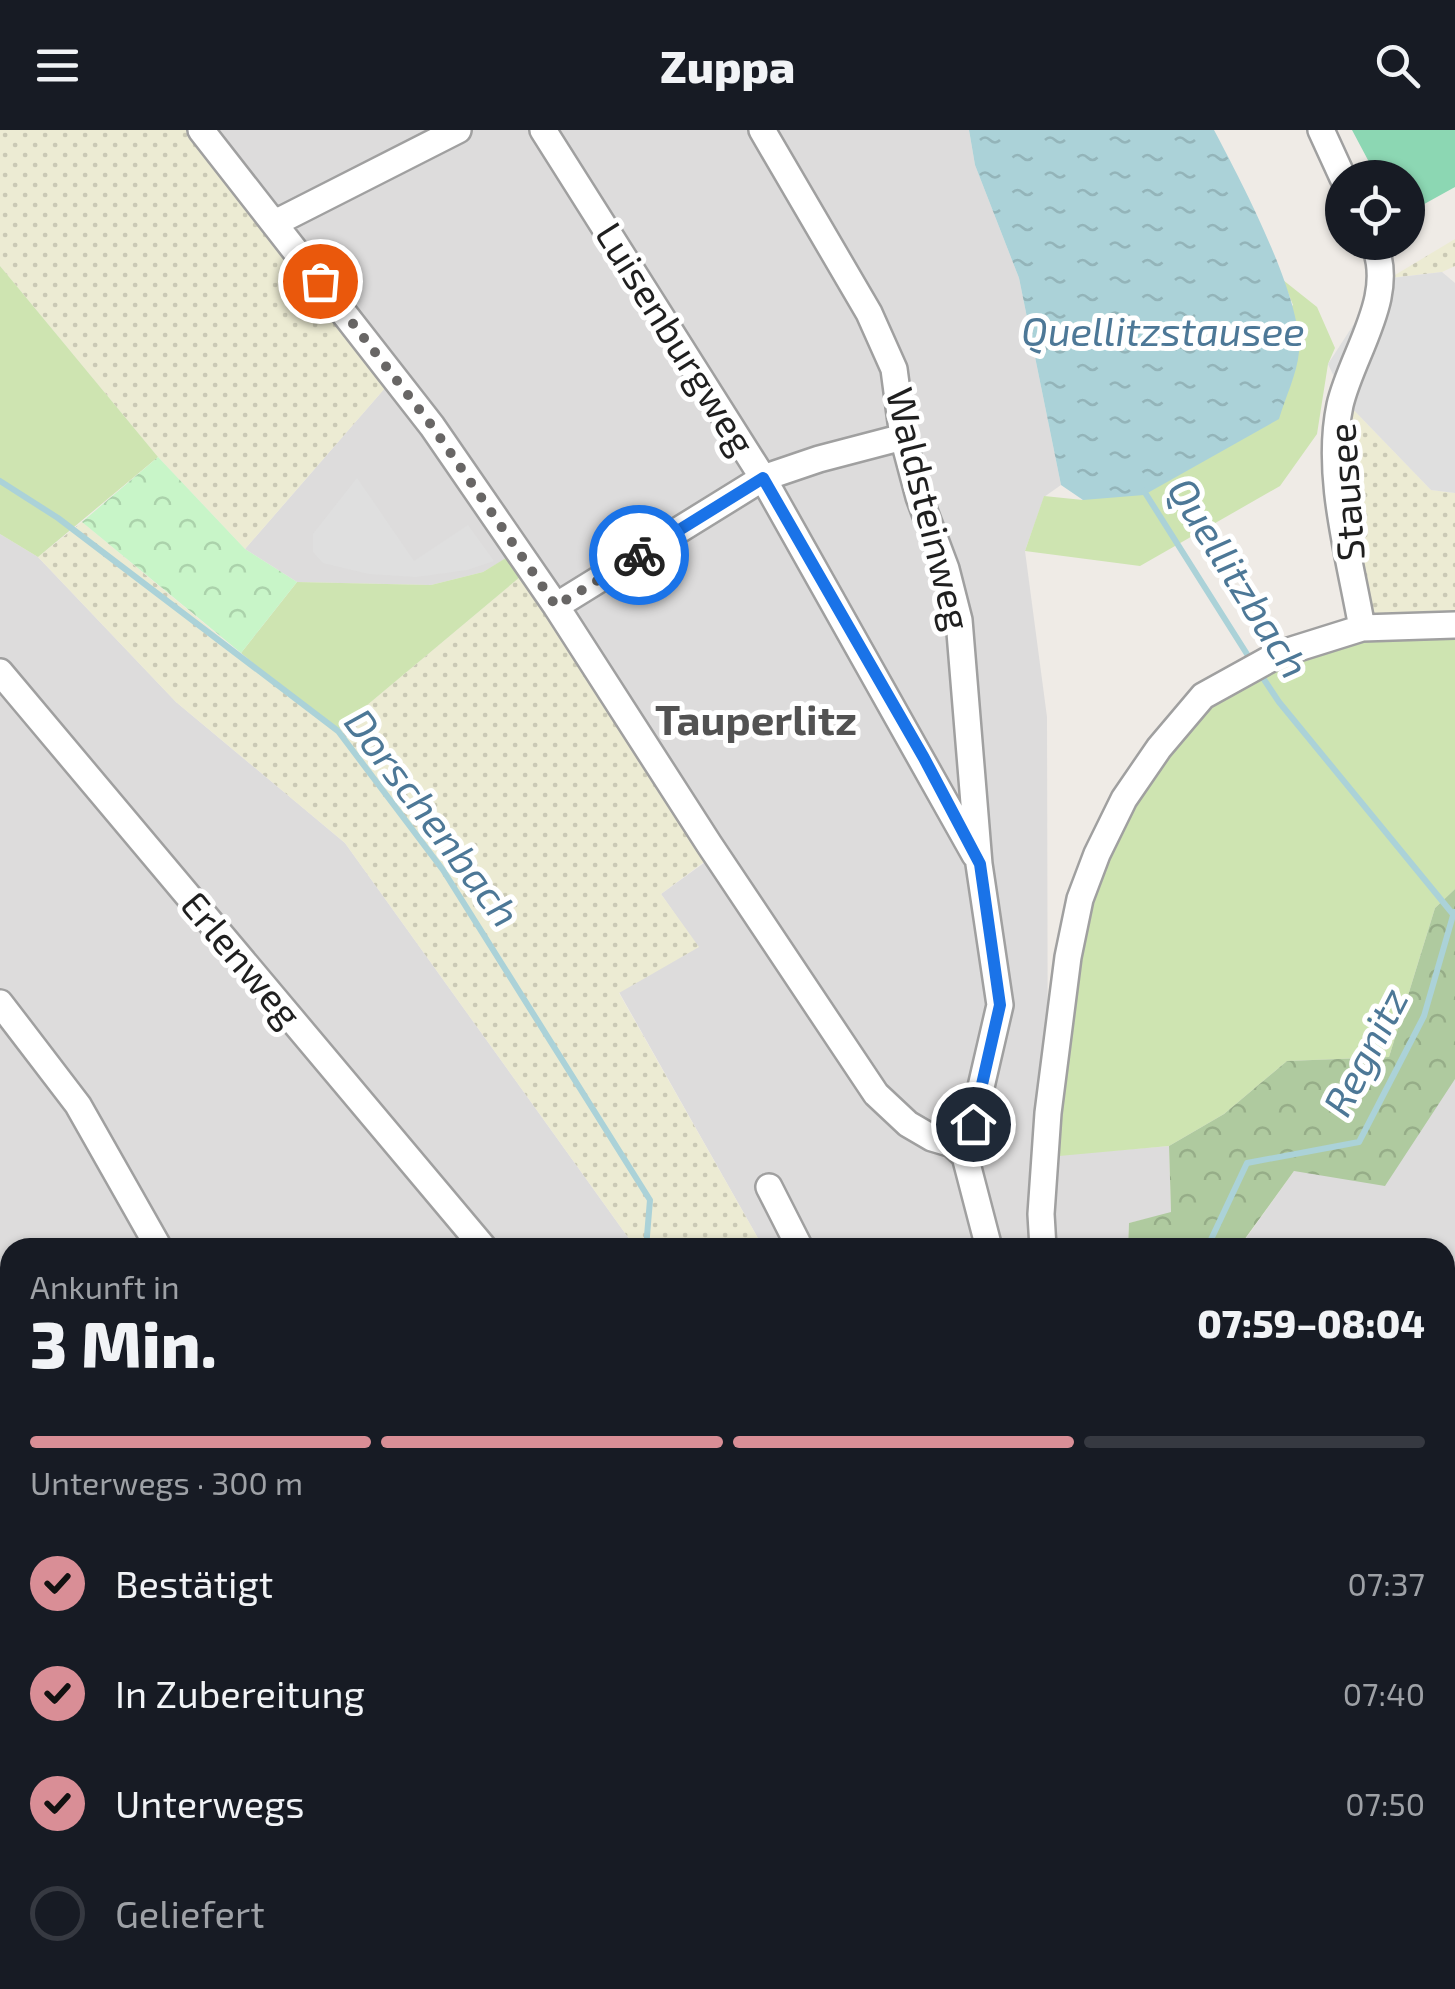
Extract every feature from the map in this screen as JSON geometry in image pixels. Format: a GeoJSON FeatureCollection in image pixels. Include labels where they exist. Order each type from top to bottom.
{"type":"FeatureCollection","features":[{"type":"Feature","properties":{"kind":"street"},"geometry":{"type":"LineString","coordinates":[[201,130],[432,426],[556,606],[876,1094],[908,1124],[952,1144],[965,1156],[986,1238]]}},
{"type":"Feature","properties":{"kind":"street"},"geometry":{"type":"LineString","coordinates":[[274,223],[458,130]]}},
{"type":"Feature","properties":{"kind":"street","name":"Luisenburgweg"},"geometry":{"type":"LineString","coordinates":[[544,130],[763,478],[924,758],[980,864]]}},
{"type":"Feature","properties":{"kind":"street","name":"Waldsteinweg"},"geometry":{"type":"LineString","coordinates":[[762,130],[869,313],[894,368],[903,437],[959,620],[980,864],[1000,1005],[965,1156]]}},
{"type":"Feature","properties":{"kind":"street"},"geometry":{"type":"LineString","coordinates":[[1321,130],[1335,160]]}},
{"type":"Feature","properties":{"kind":"street","name":"Stausee"},"geometry":{"type":"LineString","coordinates":[[1362,628],[1340,501],[1337,440],[1340,408],[1379,294],[1382,274],[1378,260]]}},
{"type":"Feature","properties":{"kind":"street"},"geometry":{"type":"LineString","coordinates":[[556,606],[763,478],[903,437]]}},
{"type":"Feature","properties":{"kind":"street"},"geometry":{"type":"LineString","coordinates":[[1042,1238],[1048,1113],[1068,957],[1080,899],[1124,798],[1158,748],[1202,696],[1279,654],[1362,628],[1455,625]]}},
{"type":"Feature","properties":{"kind":"street","name":"Erlenweg"},"geometry":{"type":"LineString","coordinates":[[0,672],[476,1238]]}},
{"type":"Feature","properties":{"kind":"street"},"geometry":{"type":"LineString","coordinates":[[0,1004],[78,1105],[154,1238]]}},
{"type":"Feature","properties":{"kind":"street"},"geometry":{"type":"LineString","coordinates":[[769,1187],[795,1238]]}},
{"type":"Feature","properties":{"kind":"shaded area"},"geometry":{"type":"Polygon","coordinates":[[[192,130],[969,130],[975,165],[1019,278],[1061,485],[1044,497],[1025,551],[1047,717],[1048,1156],[1169,1146],[1171,1213],[1129,1223],[1128,1238],[758,1238],[619,992],[698,947],[661,894],[708,860],[514,554],[483,572],[431,585],[297,582],[245,549],[392,380],[192,130]]]}},
{"type":"Feature","properties":{"kind":"shaded area"},"geometry":{"type":"Polygon","coordinates":[[[1442,272],[1455,283],[1455,493],[1431,490],[1346,402],[1328,364],[1383,279],[1442,272]]]}},
{"type":"Feature","properties":{"kind":"shaded area"},"geometry":{"type":"Polygon","coordinates":[[[357,478],[414,561],[468,525],[494,561],[467,570],[416,577],[369,574],[323,563],[313,552],[313,534],[357,478]]]}},
{"type":"Feature","properties":{"kind":"shaded area"},"geometry":{"type":"Polygon","coordinates":[[[0,534],[38,557],[176,702],[345,843],[629,1238],[0,1238],[0,534]]]}},
{"type":"Feature","properties":{"kind":"shaded area"},"geometry":{"type":"Polygon","coordinates":[[[1455,1079],[1455,1238],[1246,1238],[1294,1171],[1455,1079]]]}},
{"type":"Feature","properties":{"kind":"green space"},"geometry":{"type":"Polygon","coordinates":[[[0,130],[192,130],[392,380],[245,549],[158,457],[0,266],[0,130]]]}},
{"type":"Feature","properties":{"kind":"green space"},"geometry":{"type":"Polygon","coordinates":[[[1352,130],[1455,130],[1455,187],[1425,204],[1425,160],[1368,160],[1352,130]]]}},
{"type":"Feature","properties":{"kind":"green space"},"geometry":{"type":"Polygon","coordinates":[[[1455,239],[1455,266],[1442,272],[1390,278],[1425,260],[1455,239]]]}},
{"type":"Feature","properties":{"kind":"green space"},"geometry":{"type":"Polygon","coordinates":[[[0,266],[158,457],[38,557],[0,534],[0,266]]]}},
{"type":"Feature","properties":{"kind":"green space"},"geometry":{"type":"Polygon","coordinates":[[[1283,280],[1317,307],[1335,348],[1328,364],[1317,434],[1280,486],[1140,566],[1025,551],[1044,496],[1083,500],[1293,305],[1283,280]]]}},
{"type":"Feature","properties":{"kind":"green space"},"geometry":{"type":"Polygon","coordinates":[[[1346,402],[1431,490],[1455,493],[1455,621],[1366,622],[1343,481],[1346,402]]]}},
{"type":"Feature","properties":{"kind":"green space"},"geometry":{"type":"Polygon","coordinates":[[[158,457],[245,549],[297,582],[241,653],[82,522],[158,457]]]}},
{"type":"Feature","properties":{"kind":"green space"},"geometry":{"type":"Polygon","coordinates":[[[82,522],[335,732],[526,572],[708,859],[661,894],[699,947],[619,993],[758,1238],[629,1238],[345,843],[176,702],[38,557],[82,522]]]}},
{"type":"Feature","properties":{"kind":"green space"},"geometry":{"type":"Polygon","coordinates":[[[514,553],[526,572],[335,732],[241,653],[297,582],[431,585],[483,572],[514,553]]]}},
{"type":"Feature","properties":{"kind":"green space"},"geometry":{"type":"Polygon","coordinates":[[[1455,621],[1455,889],[1435,908],[1389,1057],[1287,1061],[1224,1114],[1169,1146],[1048,1157],[1064,956],[1155,746],[1277,649],[1455,621]]]}},
{"type":"Feature","properties":{"kind":"green space"},"geometry":{"type":"Polygon","coordinates":[[[1455,889],[1455,1079],[1385,1186],[1294,1171],[1246,1238],[1128,1238],[1129,1223],[1171,1212],[1169,1146],[1224,1114],[1287,1061],[1389,1057],[1435,908],[1455,889]]]}},
{"type":"Feature","properties":{"kind":"water","name":"Quellitzstausee"},"geometry":{"type":"Polygon","coordinates":[[[969,130],[1214,130],[1268,240],[1298,329],[1298,360],[1279,419],[1144,495],[1083,500],[1061,485],[1019,278],[975,165],[969,130]]]}},
{"type":"Feature","properties":{"kind":"waterway","name":"Dorschenbach"},"geometry":{"type":"LineString","coordinates":[[0,481],[58,518],[338,731],[443,870],[650,1200],[647,1238]]}},
{"type":"Feature","properties":{"kind":"waterway","name":"Quellitzbach"},"geometry":{"type":"LineString","coordinates":[[1144,491],[1252,662]]}},
{"type":"Feature","properties":{"kind":"waterway","name":"Quellitzbach"},"geometry":{"type":"LineString","coordinates":[[1259,672],[1279,702],[1452,913]]}},
{"type":"Feature","properties":{"kind":"waterway","name":"Regnitz"},"geometry":{"type":"LineString","coordinates":[[1212,1238],[1247,1163],[1359,1142],[1424,1016],[1454,912]]}},
{"type":"Feature","properties":{"kind":"way so far"},"geometry":{"type":"LineString","coordinates":[[320,281],[432,426],[556,606],[639,555]]}},
{"type":"Feature","properties":{"kind":"district","name":"Tauperlitz"},"geometry":{"type":"Point","coordinates":[756,720]}},
{"type":"Feature","properties":{"kind":"route"},"geometry":{"type":"LineString","coordinates":[[639,555],[763,478],[924,758],[980,864],[1000,1005],[973,1124]]}}]}
